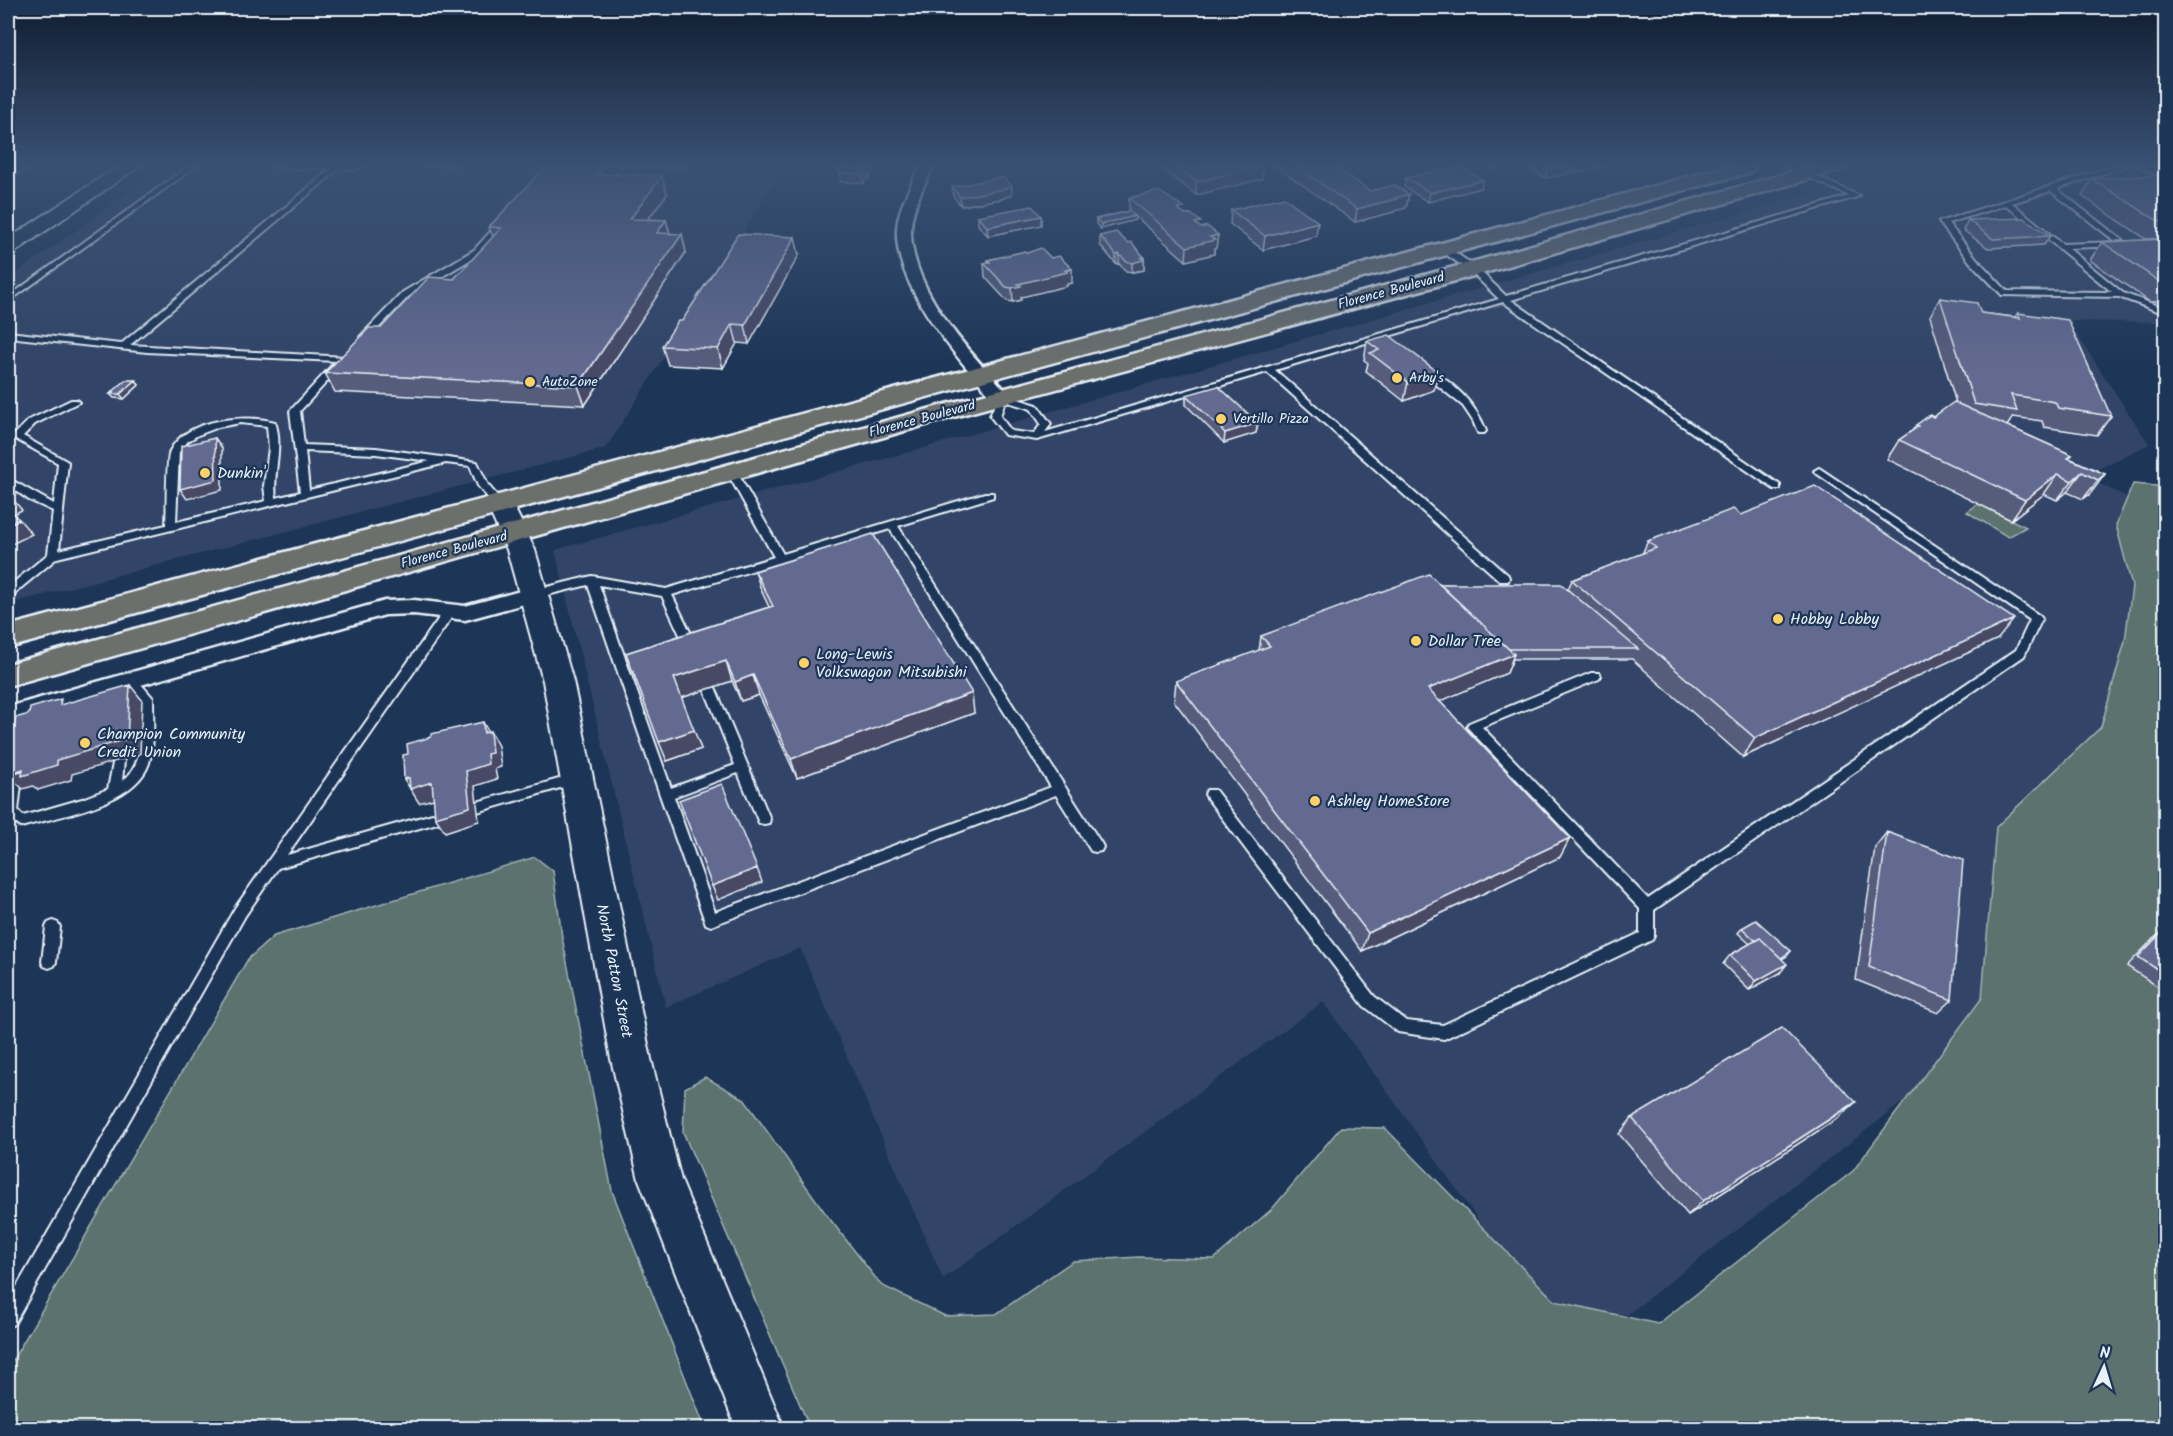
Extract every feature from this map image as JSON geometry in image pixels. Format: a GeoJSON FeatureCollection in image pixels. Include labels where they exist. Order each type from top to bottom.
{"type":"FeatureCollection","features":[{"type":"Feature","properties":{"kind":"highway","name":"Florence Boulevard"},"geometry":{"type":"LineString","coordinates":[[8,675],[507,519],[981,375],[1507,232]]}},
{"type":"Feature","properties":{"kind":"highway","name":"Florence Boulevard"},"geometry":{"type":"LineString","coordinates":[[8,637],[507,519],[732,472],[1473,269],[1593,232]]}},
{"type":"Feature","properties":{"kind":"street"},"geometry":{"type":"LineString","coordinates":[[8,248],[32,232]]}},
{"type":"Feature","properties":{"kind":"street"},"geometry":{"type":"LineString","coordinates":[[904,232],[909,261],[926,303],[981,375],[1002,397]]}},
{"type":"Feature","properties":{"kind":"street","name":"North Patton Street"},"geometry":{"type":"LineString","coordinates":[[507,519],[535,594],[558,681],[631,1059],[660,1180],[760,1428]]}},
{"type":"Feature","properties":{"kind":"street"},"geometry":{"type":"LineString","coordinates":[[19,715],[127,688],[277,636],[386,608],[414,607],[465,613],[535,594]]}},
{"type":"Feature","properties":{"kind":"lane"},"geometry":{"type":"LineString","coordinates":[[8,300],[102,232]]}},
{"type":"Feature","properties":{"kind":"lane"},"geometry":{"type":"LineString","coordinates":[[122,347],[259,232]]}},
{"type":"Feature","properties":{"kind":"lane"},"geometry":{"type":"LineString","coordinates":[[356,346],[406,294],[477,252],[495,232]]}},
{"type":"Feature","properties":{"kind":"lane"},"geometry":{"type":"LineString","coordinates":[[1037,437],[1046,424],[1034,407],[1002,397],[995,416],[1008,433],[1037,437],[1733,232]]}},
{"type":"Feature","properties":{"kind":"lane"},"geometry":{"type":"LineString","coordinates":[[1951,232],[1973,260],[2005,293],[2120,295],[2166,312]]}},
{"type":"Feature","properties":{"kind":"lane"},"geometry":{"type":"LineString","coordinates":[[2044,232],[2120,295]]}},
{"type":"Feature","properties":{"kind":"lane"},"geometry":{"type":"LineString","coordinates":[[2061,246],[2123,244],[2108,232]]}},
{"type":"Feature","properties":{"kind":"lane"},"geometry":{"type":"LineString","coordinates":[[1444,249],[1473,269],[1504,299],[1777,487]]}},
{"type":"Feature","properties":{"kind":"lane"},"geometry":{"type":"LineString","coordinates":[[8,336],[122,347],[346,356],[295,411],[305,494]]}},
{"type":"Feature","properties":{"kind":"lane"},"geometry":{"type":"LineString","coordinates":[[1379,336],[1389,343]]}},
{"type":"Feature","properties":{"kind":"lane"},"geometry":{"type":"LineString","coordinates":[[1416,364],[1463,400],[1478,416],[1481,432]]}},
{"type":"Feature","properties":{"kind":"lane"},"geometry":{"type":"LineString","coordinates":[[1269,369],[1504,578]]}},
{"type":"Feature","properties":{"kind":"lane"},"geometry":{"type":"LineString","coordinates":[[8,443],[32,422],[74,402]]}},
{"type":"Feature","properties":{"kind":"lane"},"geometry":{"type":"LineString","coordinates":[[171,526],[174,452],[186,438],[208,428],[236,421],[260,419],[272,424],[274,448],[269,486],[271,502]]}},
{"type":"Feature","properties":{"kind":"lane"},"geometry":{"type":"LineString","coordinates":[[17,437],[63,462],[53,555]]}},
{"type":"Feature","properties":{"kind":"lane"},"geometry":{"type":"LineString","coordinates":[[299,448],[375,451],[474,464],[483,486],[507,519]]}},
{"type":"Feature","properties":{"kind":"lane"},"geometry":{"type":"LineString","coordinates":[[9,592],[53,555],[443,461]]}},
{"type":"Feature","properties":{"kind":"lane"},"geometry":{"type":"LineString","coordinates":[[1647,907],[2020,653],[2036,620],[1820,471]]}},
{"type":"Feature","properties":{"kind":"lane"},"geometry":{"type":"LineString","coordinates":[[732,472],[780,560]]}},
{"type":"Feature","properties":{"kind":"lane"},"geometry":{"type":"LineString","coordinates":[[8,481],[33,498],[59,510]]}},
{"type":"Feature","properties":{"kind":"lane"},"geometry":{"type":"LineString","coordinates":[[535,594],[592,580],[666,593],[989,495]]}},
{"type":"Feature","properties":{"kind":"lane"},"geometry":{"type":"LineString","coordinates":[[893,526],[1095,846]]}},
{"type":"Feature","properties":{"kind":"lane"},"geometry":{"type":"LineString","coordinates":[[592,580],[711,920],[1059,789]]}},
{"type":"Feature","properties":{"kind":"lane"},"geometry":{"type":"LineString","coordinates":[[666,593],[694,653]]}},
{"type":"Feature","properties":{"kind":"lane"},"geometry":{"type":"LineString","coordinates":[[8,1318],[240,912],[450,611]]}},
{"type":"Feature","properties":{"kind":"lane"},"geometry":{"type":"LineString","coordinates":[[1211,794],[1369,1001],[1402,1027],[1444,1032],[1647,936],[1647,907],[1473,726],[1595,676]]}},
{"type":"Feature","properties":{"kind":"lane"},"geometry":{"type":"LineString","coordinates":[[19,755],[11,813],[21,822],[114,794],[138,773],[145,754],[147,698],[127,688]]}},
{"type":"Feature","properties":{"kind":"lane"},"geometry":{"type":"LineString","coordinates":[[710,688],[764,819]]}},
{"type":"Feature","properties":{"kind":"lane"},"geometry":{"type":"LineString","coordinates":[[114,794],[118,760]]}},
{"type":"Feature","properties":{"kind":"lane"},"geometry":{"type":"LineString","coordinates":[[666,795],[742,767]]}},
{"type":"Feature","properties":{"kind":"lane"},"geometry":{"type":"LineString","coordinates":[[477,807],[577,779]]}},
{"type":"Feature","properties":{"kind":"lane"},"geometry":{"type":"LineString","coordinates":[[273,864],[443,816]]}},
{"type":"Feature","properties":{"kind":"lane"},"geometry":{"type":"LineString","coordinates":[[49,962],[53,927]]}},
{"type":"Feature","properties":{"kind":"shaded area"},"geometry":{"type":"Polygon","coordinates":[[[74,232],[743,232],[606,448],[8,604],[8,279],[74,232]]]}},
{"type":"Feature","properties":{"kind":"shaded area"},"geometry":{"type":"Polygon","coordinates":[[[1676,232],[2165,232],[2165,330],[2157,322],[2068,321],[2149,444],[2084,476],[2165,516],[2014,1016],[1575,1355],[1323,1002],[943,1279],[800,948],[666,1007],[555,550],[927,447],[1676,232]]]}},
{"type":"Feature","properties":{"kind":"green space"},"geometry":{"type":"Polygon","coordinates":[[[2133,484],[2157,486],[2165,492],[2165,1428],[810,1428],[683,1132],[685,1088],[705,1077],[744,1099],[826,1214],[881,1285],[945,1316],[996,1314],[1073,1261],[1139,1257],[1214,1259],[1272,1209],[1341,1127],[1385,1128],[1555,1301],[1658,1324],[1853,1171],[1982,998],[1996,827],[2101,727],[2125,641],[2132,586],[2116,525],[2133,484]]]}},
{"type":"Feature","properties":{"kind":"green space"},"geometry":{"type":"Polygon","coordinates":[[[1978,504],[2026,527],[2008,537],[1967,512],[1978,504]]]}},
{"type":"Feature","properties":{"kind":"green space"},"geometry":{"type":"Polygon","coordinates":[[[535,857],[553,871],[562,937],[612,1191],[705,1428],[8,1428],[8,1368],[248,959],[274,936],[535,857]]]}},
{"type":"Feature","properties":{"kind":"building"},"geometry":{"type":"Polygon","coordinates":[[[497,232],[682,234],[578,386],[325,373],[369,328],[381,328],[429,277],[454,279],[497,232]]]}},
{"type":"Feature","properties":{"kind":"building"},"geometry":{"type":"Polygon","coordinates":[[[1116,232],[1128,243],[1131,242],[1144,260],[1132,263],[1126,261],[1119,254],[1116,255],[1100,236],[1116,232]]]}},
{"type":"Feature","properties":{"kind":"building"},"geometry":{"type":"Polygon","coordinates":[[[1169,232],[1214,232],[1218,235],[1210,237],[1215,240],[1187,247],[1169,232]]]}},
{"type":"Feature","properties":{"kind":"building"},"geometry":{"type":"Polygon","coordinates":[[[1260,232],[1280,232],[1265,236],[1260,232]]]}},
{"type":"Feature","properties":{"kind":"building"},"geometry":{"type":"Polygon","coordinates":[[[1984,232],[2044,232],[2050,236],[1993,239],[1984,232]]]}},
{"type":"Feature","properties":{"kind":"building"},"geometry":{"type":"Polygon","coordinates":[[[738,234],[795,237],[745,325],[732,324],[718,349],[662,346],[678,321],[682,321],[738,234]]]}},
{"type":"Feature","properties":{"kind":"building"},"geometry":{"type":"Polygon","coordinates":[[[2166,239],[2166,284],[2102,242],[2166,239]]]}},
{"type":"Feature","properties":{"kind":"building"},"geometry":{"type":"Polygon","coordinates":[[[1041,248],[1051,258],[1059,256],[1072,269],[1018,284],[1021,286],[1012,288],[1006,287],[984,263],[990,262],[988,260],[1041,248]]]}},
{"type":"Feature","properties":{"kind":"building"},"geometry":{"type":"Polygon","coordinates":[[[1940,298],[1977,303],[1981,313],[2020,318],[2018,313],[2068,320],[2111,416],[2058,408],[2055,402],[2011,395],[2017,411],[1974,404],[1940,298]]]}},
{"type":"Feature","properties":{"kind":"building"},"geometry":{"type":"Polygon","coordinates":[[[1389,335],[1438,372],[1408,382],[1370,353],[1379,350],[1367,341],[1389,335]]]}},
{"type":"Feature","properties":{"kind":"building"},"geometry":{"type":"Polygon","coordinates":[[[126,380],[136,380],[120,394],[110,394],[126,380]]]}},
{"type":"Feature","properties":{"kind":"building"},"geometry":{"type":"Polygon","coordinates":[[[1218,386],[1258,423],[1225,433],[1186,395],[1218,386]]]}},
{"type":"Feature","properties":{"kind":"building"},"geometry":{"type":"Polygon","coordinates":[[[1954,402],[2072,455],[2068,458],[2105,474],[2098,480],[2082,472],[2072,481],[2058,474],[2025,500],[1899,440],[1930,415],[1933,417],[1954,402]]]}},
{"type":"Feature","properties":{"kind":"building"},"geometry":{"type":"Polygon","coordinates":[[[215,438],[216,480],[180,489],[181,446],[215,438]]]}},
{"type":"Feature","properties":{"kind":"building","name":"Hobby Lobby"},"geometry":{"type":"Polygon","coordinates":[[[1815,486],[2014,619],[1755,738],[1572,580],[1656,548],[1648,541],[1733,509],[1741,515],[1815,486]]]}},
{"type":"Feature","properties":{"kind":"building"},"geometry":{"type":"Polygon","coordinates":[[[8,510],[19,519],[8,525],[8,510]]]}},
{"type":"Feature","properties":{"kind":"building","name":"Long-Lewis Volkswagon Mitsubishi"},"geometry":{"type":"Polygon","coordinates":[[[873,534],[972,693],[791,759],[753,675],[735,682],[726,661],[674,678],[694,730],[659,742],[626,653],[773,606],[755,571],[873,534]]]}},
{"type":"Feature","properties":{"kind":"building"},"geometry":{"type":"Polygon","coordinates":[[[1429,574],[1514,654],[1428,689],[1570,838],[1368,933],[1176,681],[1270,646],[1261,636],[1429,574]]]}},
{"type":"Feature","properties":{"kind":"building"},"geometry":{"type":"Polygon","coordinates":[[[1439,584],[1561,584],[1638,649],[1509,649],[1439,584]]]}},
{"type":"Feature","properties":{"kind":"building"},"geometry":{"type":"Polygon","coordinates":[[[130,685],[127,739],[57,760],[57,765],[22,776],[23,769],[8,774],[15,718],[29,714],[30,708],[61,699],[60,705],[130,685]]]}},
{"type":"Feature","properties":{"kind":"building"},"geometry":{"type":"Polygon","coordinates":[[[483,722],[484,733],[490,731],[492,753],[487,754],[488,764],[466,771],[470,807],[435,817],[432,782],[410,789],[409,778],[404,779],[403,755],[408,754],[407,744],[431,737],[431,734],[483,722]]]}},
{"type":"Feature","properties":{"kind":"building"},"geometry":{"type":"Polygon","coordinates":[[[722,784],[757,868],[712,886],[679,800],[722,784]]]}},
{"type":"Feature","properties":{"kind":"building"},"geometry":{"type":"Polygon","coordinates":[[[1887,832],[1963,860],[1952,1000],[1869,967],[1887,832]]]}},
{"type":"Feature","properties":{"kind":"building"},"geometry":{"type":"Polygon","coordinates":[[[1756,920],[1791,951],[1781,958],[1760,938],[1756,941],[1742,928],[1756,920]]]}},
{"type":"Feature","properties":{"kind":"building"},"geometry":{"type":"Polygon","coordinates":[[[2164,930],[2166,931],[2166,975],[2138,957],[2164,930]]]}},
{"type":"Feature","properties":{"kind":"building"},"geometry":{"type":"Polygon","coordinates":[[[1760,938],[1787,964],[1756,981],[1730,955],[1760,938]]]}},
{"type":"Feature","properties":{"kind":"building"},"geometry":{"type":"Polygon","coordinates":[[[1782,1028],[1856,1102],[1703,1201],[1632,1118],[1782,1028]]]}},
{"type":"Feature","properties":{"kind":"place","name":"Arby's"},"geometry":{"type":"Point","coordinates":[1397,378]}},
{"type":"Feature","properties":{"kind":"place","name":"AutoZone"},"geometry":{"type":"Point","coordinates":[530,382]}},
{"type":"Feature","properties":{"kind":"place","name":"Vertillo Pizza"},"geometry":{"type":"Point","coordinates":[1221,419]}},
{"type":"Feature","properties":{"kind":"place","name":"Dunkin'"},"geometry":{"type":"Point","coordinates":[205,473]}},
{"type":"Feature","properties":{"kind":"place","name":"Hobby Lobby"},"geometry":{"type":"Point","coordinates":[1778,619]}},
{"type":"Feature","properties":{"kind":"place","name":"Dollar Tree"},"geometry":{"type":"Point","coordinates":[1416,641]}},
{"type":"Feature","properties":{"kind":"place","name":"Long-Lewis Volkswagon Mitsubishi"},"geometry":{"type":"Point","coordinates":[804,663]}},
{"type":"Feature","properties":{"kind":"place","name":"Champion Community Credit Union"},"geometry":{"type":"Point","coordinates":[85,743]}},
{"type":"Feature","properties":{"kind":"place","name":"Ashley HomeStore"},"geometry":{"type":"Point","coordinates":[1315,801]}}]}
